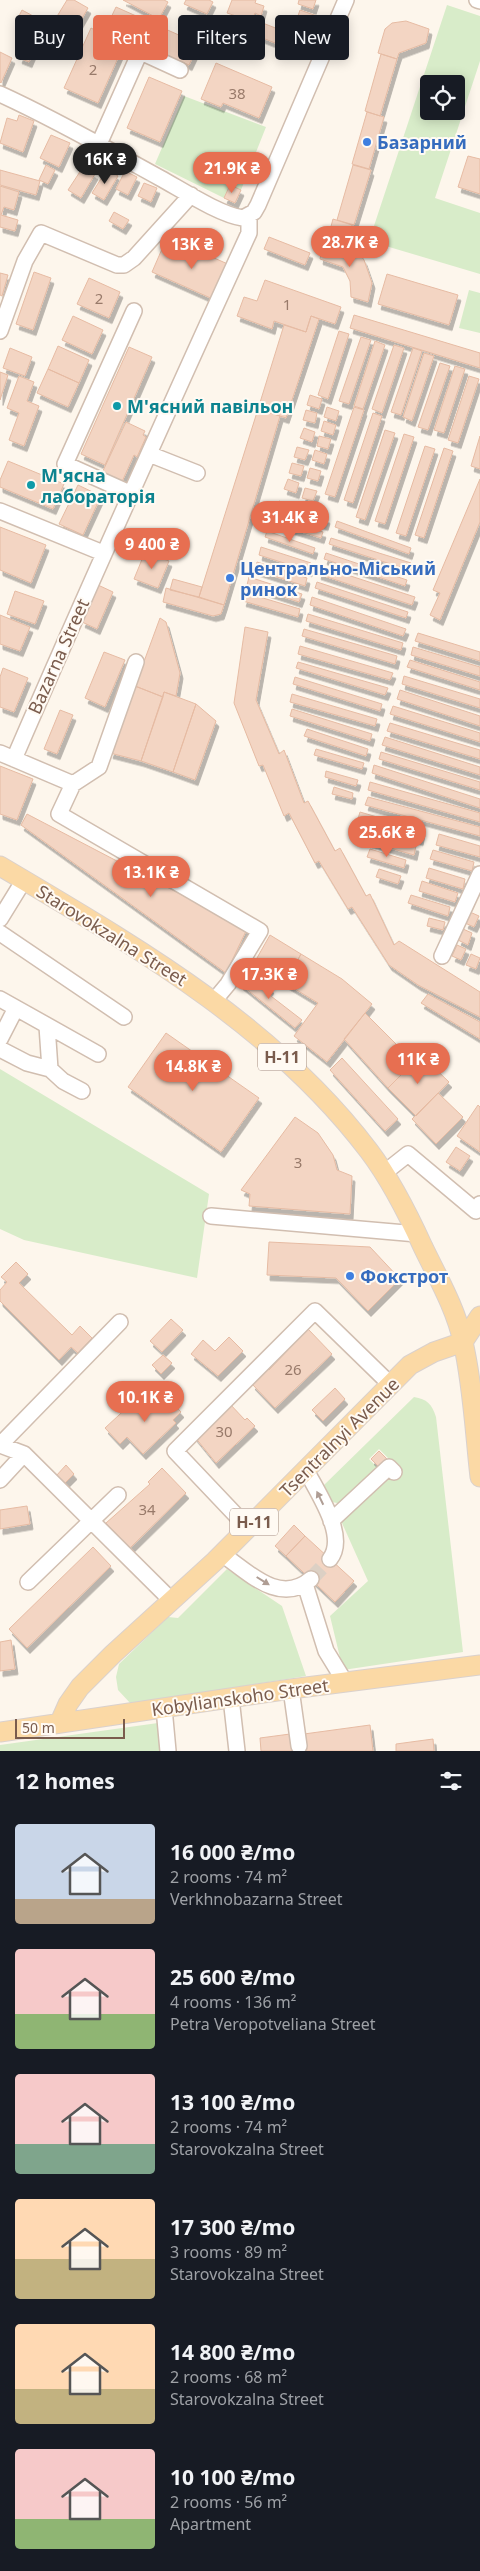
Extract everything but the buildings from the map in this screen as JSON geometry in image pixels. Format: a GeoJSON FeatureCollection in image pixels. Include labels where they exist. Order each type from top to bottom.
{"type":"FeatureCollection","features":[{"type":"Feature","properties":{"kind":"main road","name":"Starovokzalna Street"},"geometry":{"type":"LineString","coordinates":[[0,866],[117,935],[214,1002],[276,1051],[308,1080],[338,1112],[384,1172],[417,1234],[450,1305],[463,1342]]}},
{"type":"Feature","properties":{"kind":"main road"},"geometry":{"type":"LineString","coordinates":[[463,1342],[480,1316]]}},
{"type":"Feature","properties":{"kind":"main road","name":"Tsentralnyi Avenue"},"geometry":{"type":"LineString","coordinates":[[60,1722],[68,1704],[80,1687],[113,1654],[222,1554],[410,1365],[434,1352],[463,1342]]}},
{"type":"Feature","properties":{"kind":"main road","name":"Н-11"},"geometry":{"type":"LineString","coordinates":[[463,1342],[480,1477]]}},
{"type":"Feature","properties":{"kind":"main road","name":"Kobylianskoho Street"},"geometry":{"type":"LineString","coordinates":[[0,1732],[290,1689],[480,1665]]}},
{"type":"Feature","properties":{"kind":"street"},"geometry":{"type":"LineString","coordinates":[[0,94],[53,118],[191,195],[232,215],[243,218],[254,212],[262,197],[346,0]]}},
{"type":"Feature","properties":{"kind":"street"},"geometry":{"type":"LineString","coordinates":[[99,144],[136,60]]}},
{"type":"Feature","properties":{"kind":"street"},"geometry":{"type":"LineString","coordinates":[[158,60],[180,70]]}},
{"type":"Feature","properties":{"kind":"street"},"geometry":{"type":"LineString","coordinates":[[0,331],[25,260],[41,233],[117,265],[124,265],[134,258],[191,195]]}},
{"type":"Feature","properties":{"kind":"street","name":"Bazarna Street"},"geometry":{"type":"LineString","coordinates":[[7,756],[132,494],[248,233],[249,215]]}},
{"type":"Feature","properties":{"kind":"street"},"geometry":{"type":"LineString","coordinates":[[132,494],[65,464],[134,312]]}},
{"type":"Feature","properties":{"kind":"street"},"geometry":{"type":"LineString","coordinates":[[149,454],[197,473]]}},
{"type":"Feature","properties":{"kind":"street"},"geometry":{"type":"LineString","coordinates":[[0,512],[103,553]]}},
{"type":"Feature","properties":{"kind":"street"},"geometry":{"type":"LineString","coordinates":[[136,662],[99,767],[73,784],[58,814],[260,931],[228,984],[214,1002]]}},
{"type":"Feature","properties":{"kind":"street"},"geometry":{"type":"LineString","coordinates":[[7,756],[73,784]]}},
{"type":"Feature","properties":{"kind":"street"},"geometry":{"type":"LineString","coordinates":[[442,956],[480,874]]}},
{"type":"Feature","properties":{"kind":"street"},"geometry":{"type":"LineString","coordinates":[[0,919],[24,880]]}},
{"type":"Feature","properties":{"kind":"street"},"geometry":{"type":"LineString","coordinates":[[0,933],[124,1017]]}},
{"type":"Feature","properties":{"kind":"street"},"geometry":{"type":"LineString","coordinates":[[0,999],[98,1054]]}},
{"type":"Feature","properties":{"kind":"street"},"geometry":{"type":"LineString","coordinates":[[0,1039],[16,1008]]}},
{"type":"Feature","properties":{"kind":"street"},"geometry":{"type":"LineString","coordinates":[[47,1026],[50,1069]]}},
{"type":"Feature","properties":{"kind":"street"},"geometry":{"type":"LineString","coordinates":[[0,1049],[27,1063],[50,1069],[63,1081],[82,1091]]}},
{"type":"Feature","properties":{"kind":"street"},"geometry":{"type":"LineString","coordinates":[[384,1172],[408,1154],[476,1211],[480,1204]]}},
{"type":"Feature","properties":{"kind":"street"},"geometry":{"type":"LineString","coordinates":[[211,1216],[417,1234]]}},
{"type":"Feature","properties":{"kind":"street"},"geometry":{"type":"LineString","coordinates":[[248,1528],[175,1451],[315,1311],[391,1385]]}},
{"type":"Feature","properties":{"kind":"street"},"geometry":{"type":"LineString","coordinates":[[120,1322],[0,1445],[24,1454],[172,1601]]}},
{"type":"Feature","properties":{"kind":"street"},"geometry":{"type":"LineString","coordinates":[[0,1480],[24,1454]]}},
{"type":"Feature","properties":{"kind":"street"},"geometry":{"type":"LineString","coordinates":[[331,1520],[389,1467],[394,1472]]}},
{"type":"Feature","properties":{"kind":"street"},"geometry":{"type":"LineString","coordinates":[[306,1470],[331,1520],[337,1544],[330,1559]]}},
{"type":"Feature","properties":{"kind":"street"},"geometry":{"type":"LineString","coordinates":[[28,1582],[118,1495]]}},
{"type":"Feature","properties":{"kind":"street"},"geometry":{"type":"LineString","coordinates":[[222,1554],[273,1587],[291,1590],[301,1588],[308,1581],[326,1651],[345,1682]]}},
{"type":"Feature","properties":{"kind":"street"},"geometry":{"type":"LineString","coordinates":[[290,1689],[299,1746]]}},
{"type":"Feature","properties":{"kind":"street"},"geometry":{"type":"LineString","coordinates":[[231,1698],[237,1751]]}},
{"type":"Feature","properties":{"kind":"street"},"geometry":{"type":"LineString","coordinates":[[164,1708],[168,1751]]}},
{"type":"Feature","properties":{"kind":"green space"},"geometry":{"type":"Polygon","coordinates":[[[447,5],[480,16],[480,61],[465,107],[465,75],[424,75],[447,5]]]}},
{"type":"Feature","properties":{"kind":"green space"},"geometry":{"type":"Polygon","coordinates":[[[420,87],[420,120],[461,120],[435,198],[480,213],[480,274],[369,241],[420,87]]]}},
{"type":"Feature","properties":{"kind":"green space"},"geometry":{"type":"Polygon","coordinates":[[[184,96],[266,127],[241,190],[230,186],[224,198],[155,164],[184,96]]]}},
{"type":"Feature","properties":{"kind":"green space"},"geometry":{"type":"Polygon","coordinates":[[[469,290],[480,293],[480,333],[459,328],[469,290]]]}},
{"type":"Feature","properties":{"kind":"green space"},"geometry":{"type":"Polygon","coordinates":[[[0,1069],[209,1194],[197,1278],[24,1240],[0,1229],[0,1069]]]}},
{"type":"Feature","properties":{"kind":"green space"},"geometry":{"type":"Polygon","coordinates":[[[414,1397],[428,1403],[436,1417],[463,1652],[343,1670],[330,1616],[368,1581],[342,1523],[342,1519],[387,1474],[395,1477],[401,1471],[379,1449],[369,1459],[379,1469],[342,1504],[332,1502],[324,1485],[414,1397]]]}},
{"type":"Feature","properties":{"kind":"green space"},"geometry":{"type":"Polygon","coordinates":[[[227,1569],[282,1606],[306,1676],[131,1704],[118,1690],[116,1677],[119,1664],[168,1617],[178,1618],[227,1569]]]}},
{"type":"Feature","properties":{"kind":"green space"},"geometry":{"type":"Polygon","coordinates":[[[158,1723],[162,1751],[0,1751],[0,1745],[158,1723]]]}},
{"type":"Feature","properties":{"kind":"tunnel"},"geometry":{"type":"LineString","coordinates":[[311,1579],[330,1559]]}},
{"type":"Feature","properties":{"kind":"place","name":"Базарний"},"geometry":{"type":"Point","coordinates":[367,142]}},
{"type":"Feature","properties":{"kind":"place","name":"М'ясний павільон"},"geometry":{"type":"Point","coordinates":[117,406]}},
{"type":"Feature","properties":{"kind":"place","name":"М'ясна лабораторія"},"geometry":{"type":"Point","coordinates":[31,485]}},
{"type":"Feature","properties":{"kind":"place","name":"Центрально-Міський ринок"},"geometry":{"type":"Point","coordinates":[230,578]}},
{"type":"Feature","properties":{"kind":"place","name":"Фокстрот"},"geometry":{"type":"Point","coordinates":[350,1276]}}]}
